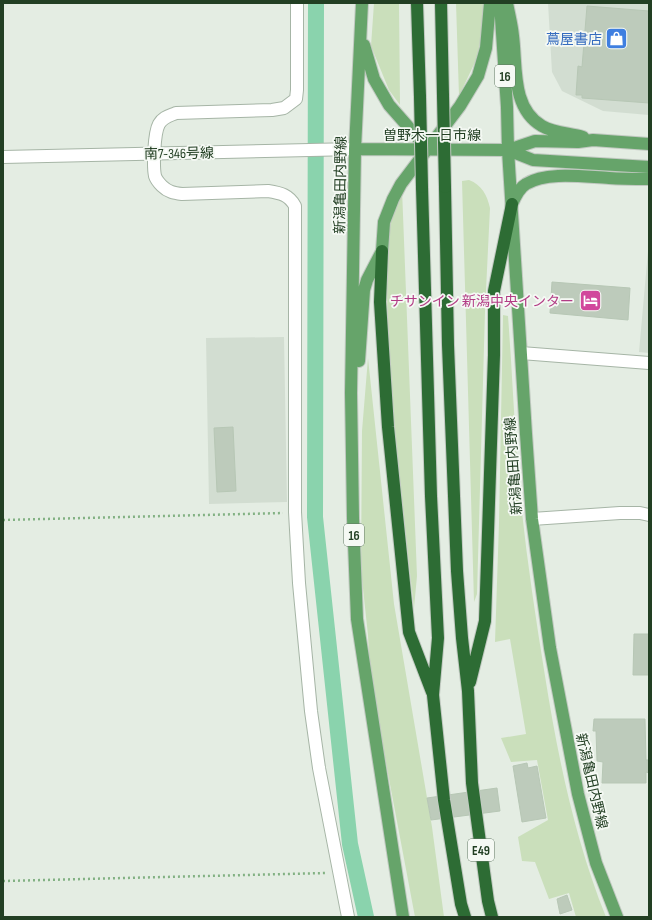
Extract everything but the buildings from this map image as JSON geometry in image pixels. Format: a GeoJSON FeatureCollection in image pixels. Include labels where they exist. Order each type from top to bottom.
{"type":"FeatureCollection","features":[{"type":"Feature","properties":{"kind":"highway"},"geometry":{"type":"LineString","coordinates":[[417,3],[431,488],[438,638],[433,695]]}},
{"type":"Feature","properties":{"kind":"highway"},"geometry":{"type":"LineString","coordinates":[[441,3],[448,345],[457,572],[468,690]]}},
{"type":"Feature","properties":{"kind":"highway"},"geometry":{"type":"LineString","coordinates":[[468,690],[485,621],[494,355],[494,291],[512,204]]}},
{"type":"Feature","properties":{"kind":"highway"},"geometry":{"type":"LineString","coordinates":[[382,251],[380,302],[388,427],[408,632],[433,695]]}},
{"type":"Feature","properties":{"kind":"highway","name":"E49"},"geometry":{"type":"LineString","coordinates":[[468,690],[472,783],[488,901],[492,917]]}},
{"type":"Feature","properties":{"kind":"highway","name":"E49"},"geometry":{"type":"LineString","coordinates":[[433,695],[444,800],[461,904],[465,917]]}},
{"type":"Feature","properties":{"kind":"highway"},"geometry":{"type":"LineString","coordinates":[[461,904],[462,917]]}},
{"type":"Feature","properties":{"kind":"main road","name":"新潟亀田内野線"},"geometry":{"type":"LineString","coordinates":[[362,3],[355,149],[351,393],[353,518],[357,619],[403,917]]}},
{"type":"Feature","properties":{"kind":"main road"},"geometry":{"type":"LineString","coordinates":[[352,444],[364,290],[367,280],[382,251],[384,222],[388,209],[401,184],[460,106],[478,76],[486,48],[490,3]]}},
{"type":"Feature","properties":{"kind":"main road","name":"新潟亀田内野線"},"geometry":{"type":"LineString","coordinates":[[500,3],[532,519],[550,648],[578,794],[596,863],[617,917]]}},
{"type":"Feature","properties":{"kind":"main road"},"geometry":{"type":"LineString","coordinates":[[507,3],[513,36],[517,81],[521,101],[527,111],[533,119],[542,126],[557,132],[593,140]]}},
{"type":"Feature","properties":{"kind":"main road"},"geometry":{"type":"LineString","coordinates":[[361,30],[366,56],[374,79],[389,105],[428,150]]}},
{"type":"Feature","properties":{"kind":"main road","name":"曽野木一日市線"},"geometry":{"type":"LineString","coordinates":[[355,149],[508,150],[534,141],[578,142],[593,140],[649,144]]}},
{"type":"Feature","properties":{"kind":"main road","name":"曽野木一日市線"},"geometry":{"type":"LineString","coordinates":[[508,150],[533,160],[649,167]]}},
{"type":"Feature","properties":{"kind":"main road"},"geometry":{"type":"LineString","coordinates":[[512,204],[516,194],[525,184],[537,179],[566,176],[649,179]]}},
{"type":"Feature","properties":{"kind":"street"},"geometry":{"type":"LineString","coordinates":[[297,3],[296,99],[284,108],[272,110],[176,113],[165,117],[159,123],[156,132],[154,154],[155,177],[161,186],[170,192],[182,194],[272,192],[285,194],[296,206],[295,512],[300,598],[311,711],[319,768],[348,917]]}},
{"type":"Feature","properties":{"kind":"street","name":"南7-346号線"},"geometry":{"type":"LineString","coordinates":[[3,157],[355,149]]}},
{"type":"Feature","properties":{"kind":"street"},"geometry":{"type":"LineString","coordinates":[[521,353],[649,363]]}},
{"type":"Feature","properties":{"kind":"street"},"geometry":{"type":"LineString","coordinates":[[532,519],[640,513],[649,515]]}},
{"type":"Feature","properties":{"kind":"path"},"geometry":{"type":"LineString","coordinates":[[3,520],[295,512]]}},
{"type":"Feature","properties":{"kind":"path"},"geometry":{"type":"LineString","coordinates":[[3,881],[339,872]]}},
{"type":"Feature","properties":{"kind":"shaded area","name":"蔦屋書店"},"geometry":{"type":"Polygon","coordinates":[[[548,3],[649,3],[649,115],[603,111],[562,91],[552,72],[548,3]]]}},
{"type":"Feature","properties":{"kind":"shaded area"},"geometry":{"type":"Polygon","coordinates":[[[649,240],[649,353],[639,352],[649,240]]]}},
{"type":"Feature","properties":{"kind":"shaded area"},"geometry":{"type":"Polygon","coordinates":[[[284,337],[287,502],[209,504],[206,338],[284,337]]]}},
{"type":"Feature","properties":{"kind":"green space"},"geometry":{"type":"Polygon","coordinates":[[[374,3],[399,3],[400,105],[389,90],[371,46],[374,3]]]}},
{"type":"Feature","properties":{"kind":"green space"},"geometry":{"type":"Polygon","coordinates":[[[456,3],[487,3],[488,5],[477,58],[459,96],[456,3]]]}},
{"type":"Feature","properties":{"kind":"green space"},"geometry":{"type":"Polygon","coordinates":[[[469,180],[481,188],[490,208],[485,311],[477,594],[474,602],[462,181],[469,180]]]}},
{"type":"Feature","properties":{"kind":"green space"},"geometry":{"type":"Polygon","coordinates":[[[402,189],[417,576],[414,608],[389,385],[386,245],[390,211],[402,189]]]}},
{"type":"Feature","properties":{"kind":"green space"},"geometry":{"type":"Polygon","coordinates":[[[503,315],[508,316],[520,498],[526,549],[550,707],[562,768],[577,829],[585,858],[606,917],[576,917],[569,893],[549,899],[535,862],[522,861],[518,837],[548,820],[537,760],[511,762],[501,738],[526,734],[510,639],[495,642],[503,315]]]}},
{"type":"Feature","properties":{"kind":"green space"},"geometry":{"type":"Polygon","coordinates":[[[368,358],[394,604],[432,827],[444,917],[415,917],[370,678],[368,635],[361,570],[362,431],[368,358]]]}},
{"type":"Feature","properties":{"kind":"waterway"},"geometry":{"type":"LineString","coordinates":[[316,3],[315,517],[350,844],[366,917]]}},
{"type":"Feature","properties":{"kind":"place","name":"蔦屋書店"},"geometry":{"type":"Point","coordinates":[617,39]}},
{"type":"Feature","properties":{"kind":"place","name":"チサンイン 新潟中央インター"},"geometry":{"type":"Point","coordinates":[590,301]}}]}
